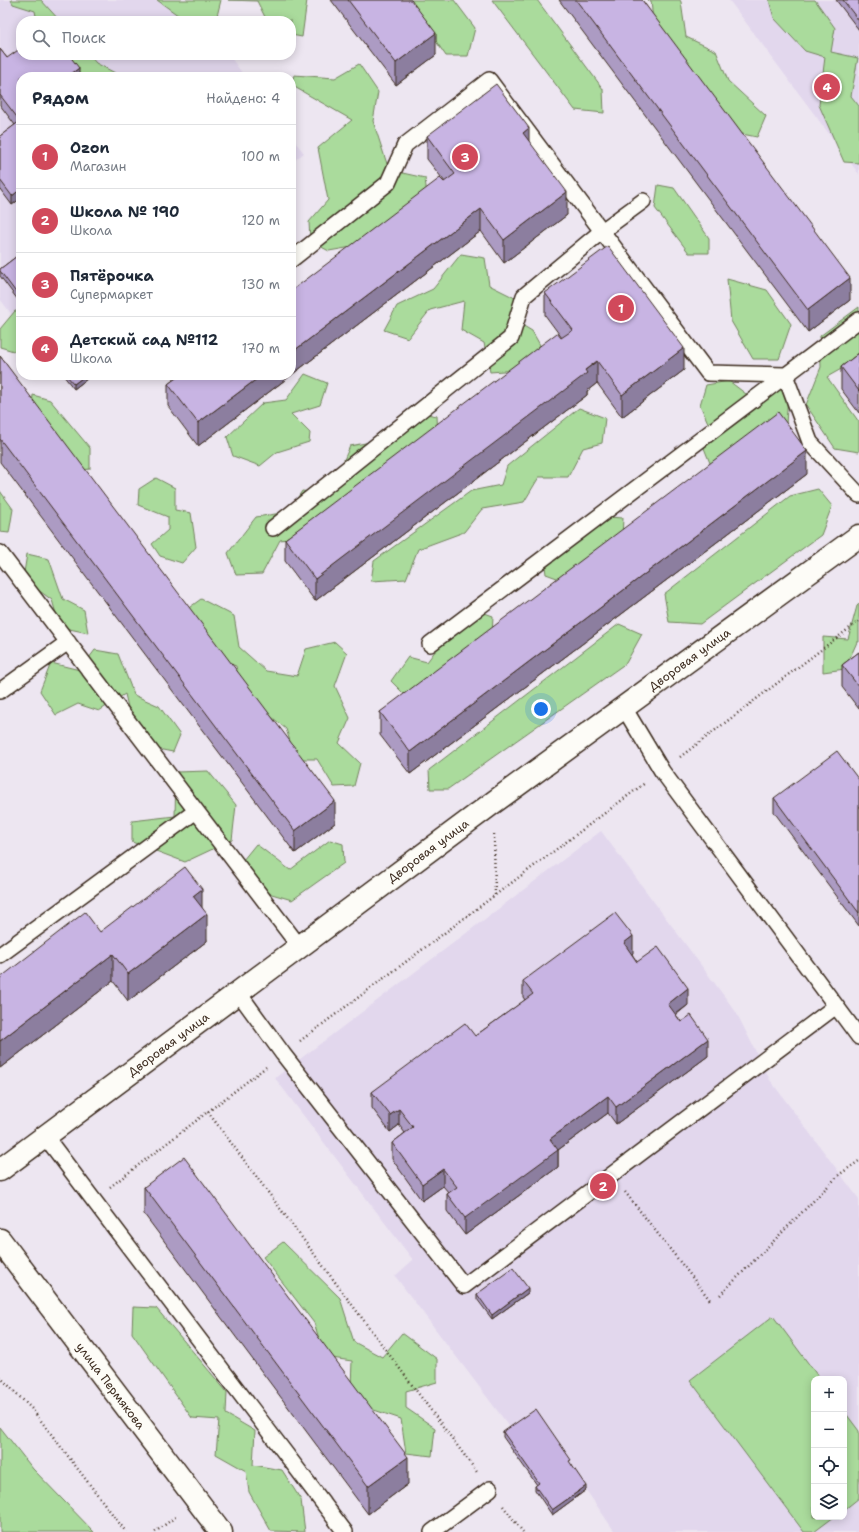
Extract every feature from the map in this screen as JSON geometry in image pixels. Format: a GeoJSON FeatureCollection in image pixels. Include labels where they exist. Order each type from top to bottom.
{"type":"FeatureCollection","features":[{"type":"Feature","properties":{"kind":"street","name":"Дворовая улица"},"geometry":{"type":"LineString","coordinates":[[0,1170],[623,706],[859,536]]}},
{"type":"Feature","properties":{"kind":"street","name":"улица Пермякова"},"geometry":{"type":"LineString","coordinates":[[0,1240],[220,1532]]}},
{"type":"Feature","properties":{"kind":"lane"},"geometry":{"type":"LineString","coordinates":[[296,256],[388,183],[405,146],[489,80],[708,373],[785,375]]}},
{"type":"Feature","properties":{"kind":"lane"},"geometry":{"type":"LineString","coordinates":[[273,528],[511,338],[524,296],[602,231],[643,201]]}},
{"type":"Feature","properties":{"kind":"lane"},"geometry":{"type":"LineString","coordinates":[[430,644],[859,320]]}},
{"type":"Feature","properties":{"kind":"lane"},"geometry":{"type":"LineString","coordinates":[[785,375],[810,442],[859,496]]}},
{"type":"Feature","properties":{"kind":"lane"},"geometry":{"type":"LineString","coordinates":[[0,553],[299,946]]}},
{"type":"Feature","properties":{"kind":"lane"},"geometry":{"type":"LineString","coordinates":[[0,691],[68,642]]}},
{"type":"Feature","properties":{"kind":"lane"},"geometry":{"type":"LineString","coordinates":[[623,706],[662,770],[859,1037]]}},
{"type":"Feature","properties":{"kind":"lane"},"geometry":{"type":"LineString","coordinates":[[0,955],[196,811]]}},
{"type":"Feature","properties":{"kind":"lane"},"geometry":{"type":"LineString","coordinates":[[238,992],[283,1054],[464,1286],[836,1006]]}},
{"type":"Feature","properties":{"kind":"lane"},"geometry":{"type":"LineString","coordinates":[[45,1136],[345,1532]]}},
{"type":"Feature","properties":{"kind":"lane"},"geometry":{"type":"LineString","coordinates":[[432,1532],[490,1489]]}},
{"type":"Feature","properties":{"kind":"path"},"geometry":{"type":"LineString","coordinates":[[93,1200],[283,1054],[662,770],[859,620]]}},
{"type":"Feature","properties":{"kind":"path"},"geometry":{"type":"LineString","coordinates":[[494,802],[496,895]]}},
{"type":"Feature","properties":{"kind":"path"},"geometry":{"type":"LineString","coordinates":[[208,1112],[523,1532]]}},
{"type":"Feature","properties":{"kind":"path"},"geometry":{"type":"LineString","coordinates":[[720,1295],[840,1174],[859,1161]]}},
{"type":"Feature","properties":{"kind":"path"},"geometry":{"type":"LineString","coordinates":[[611,1174],[710,1300]]}},
{"type":"Feature","properties":{"kind":"path"},"geometry":{"type":"LineString","coordinates":[[0,1377],[32,1409],[126,1532]]}},
{"type":"Feature","properties":{"kind":"shaded area"},"geometry":{"type":"Polygon","coordinates":[[[0,0],[186,0],[198,16],[16,16],[16,60],[233,60],[241,72],[16,72],[16,320],[0,299],[0,0]]]}},
{"type":"Feature","properties":{"kind":"shaded area"},"geometry":{"type":"Polygon","coordinates":[[[729,0],[859,0],[859,174],[729,0]]]}},
{"type":"Feature","properties":{"kind":"shaded area"},"geometry":{"type":"Polygon","coordinates":[[[296,143],[304,153],[296,159],[296,143]]]}},
{"type":"Feature","properties":{"kind":"shaded area"},"geometry":{"type":"Polygon","coordinates":[[[601,831],[736,1012],[770,1080],[859,1199],[859,1532],[615,1532],[586,1490],[552,1515],[535,1490],[539,1488],[512,1430],[395,1276],[413,1260],[275,1078],[601,831]]]}},
{"type":"Feature","properties":{"kind":"green space"},"geometry":{"type":"Polygon","coordinates":[[[11,0],[41,0],[55,16],[36,16],[35,11],[13,4],[11,0]]]}},
{"type":"Feature","properties":{"kind":"green space"},"geometry":{"type":"Polygon","coordinates":[[[157,0],[221,0],[217,16],[179,16],[157,0]]]}},
{"type":"Feature","properties":{"kind":"green space"},"geometry":{"type":"Polygon","coordinates":[[[228,0],[307,0],[302,37],[296,36],[296,16],[264,16],[257,1],[228,0]]]}},
{"type":"Feature","properties":{"kind":"green space"},"geometry":{"type":"Polygon","coordinates":[[[408,0],[454,0],[475,28],[468,56],[446,56],[408,0]]]}},
{"type":"Feature","properties":{"kind":"green space"},"geometry":{"type":"Polygon","coordinates":[[[492,0],[537,0],[603,89],[604,113],[575,110],[492,0]]]}},
{"type":"Feature","properties":{"kind":"green space"},"geometry":{"type":"Polygon","coordinates":[[[648,0],[680,0],[686,37],[716,51],[728,81],[766,116],[757,137],[742,134],[654,30],[651,1],[648,0]]]}},
{"type":"Feature","properties":{"kind":"green space"},"geometry":{"type":"Polygon","coordinates":[[[769,0],[815,0],[835,28],[831,52],[858,58],[851,96],[859,106],[859,163],[844,162],[819,105],[825,57],[805,51],[774,18],[769,0]]]}},
{"type":"Feature","properties":{"kind":"green space"},"geometry":{"type":"Polygon","coordinates":[[[58,60],[93,60],[96,63],[113,72],[66,72],[58,60]]]}},
{"type":"Feature","properties":{"kind":"green space"},"geometry":{"type":"Polygon","coordinates":[[[359,64],[378,92],[373,121],[389,170],[425,178],[428,205],[369,244],[329,251],[310,241],[309,222],[328,200],[318,148],[352,120],[296,88],[296,75],[335,78],[359,64]]]}},
{"type":"Feature","properties":{"kind":"green space"},"geometry":{"type":"Polygon","coordinates":[[[658,185],[674,188],[709,238],[709,253],[689,253],[655,208],[658,185]]]}},
{"type":"Feature","properties":{"kind":"green space"},"geometry":{"type":"Polygon","coordinates":[[[461,254],[485,258],[489,285],[515,298],[512,319],[532,331],[540,345],[517,370],[490,372],[484,343],[461,330],[464,301],[430,310],[408,338],[384,330],[397,306],[433,289],[461,254]]]}},
{"type":"Feature","properties":{"kind":"green space"},"geometry":{"type":"Polygon","coordinates":[[[727,279],[767,290],[791,324],[779,359],[753,359],[731,321],[727,279]]]}},
{"type":"Feature","properties":{"kind":"green space"},"geometry":{"type":"Polygon","coordinates":[[[859,307],[859,359],[827,377],[859,422],[859,452],[835,448],[806,405],[821,367],[820,336],[859,307]]]}},
{"type":"Feature","properties":{"kind":"green space"},"geometry":{"type":"Polygon","coordinates":[[[16,311],[16,352],[0,347],[0,329],[16,311]]]}},
{"type":"Feature","properties":{"kind":"green space"},"geometry":{"type":"Polygon","coordinates":[[[305,374],[327,383],[320,405],[291,414],[310,433],[309,442],[277,452],[260,466],[233,456],[227,437],[263,403],[286,400],[305,374]]]}},
{"type":"Feature","properties":{"kind":"green space"},"geometry":{"type":"Polygon","coordinates":[[[729,381],[746,394],[765,382],[788,393],[786,425],[722,468],[710,463],[704,448],[714,436],[700,405],[706,385],[729,381]]]}},
{"type":"Feature","properties":{"kind":"green space"},"geometry":{"type":"Polygon","coordinates":[[[33,395],[50,400],[90,448],[90,469],[74,471],[31,416],[33,395]]]}},
{"type":"Feature","properties":{"kind":"green space"},"geometry":{"type":"Polygon","coordinates":[[[579,408],[605,418],[602,443],[583,448],[568,477],[539,477],[524,502],[482,509],[464,532],[418,549],[406,579],[371,581],[374,561],[471,491],[501,485],[507,466],[579,408]]]}},
{"type":"Feature","properties":{"kind":"green space"},"geometry":{"type":"Polygon","coordinates":[[[411,411],[437,416],[438,439],[312,536],[280,540],[262,574],[236,575],[228,553],[256,517],[288,512],[302,491],[329,494],[350,446],[396,437],[411,411]]]}},
{"type":"Feature","properties":{"kind":"green space"},"geometry":{"type":"Polygon","coordinates":[[[156,478],[175,488],[175,510],[191,513],[196,547],[182,563],[160,556],[152,544],[168,530],[168,517],[138,505],[139,489],[156,478]]]}},
{"type":"Feature","properties":{"kind":"green space"},"geometry":{"type":"Polygon","coordinates":[[[818,489],[832,506],[821,535],[700,624],[669,622],[664,594],[790,496],[818,489]]]}},
{"type":"Feature","properties":{"kind":"green space"},"geometry":{"type":"Polygon","coordinates":[[[0,491],[13,509],[9,533],[0,532],[0,491]]]}},
{"type":"Feature","properties":{"kind":"green space"},"geometry":{"type":"Polygon","coordinates":[[[593,516],[623,518],[622,539],[565,581],[546,574],[543,553],[593,516]]]}},
{"type":"Feature","properties":{"kind":"green space"},"geometry":{"type":"Polygon","coordinates":[[[27,554],[49,559],[63,599],[84,610],[88,633],[60,627],[52,600],[23,579],[27,554]]]}},
{"type":"Feature","properties":{"kind":"green space"},"geometry":{"type":"Polygon","coordinates":[[[201,599],[234,616],[239,647],[266,671],[297,676],[306,649],[335,642],[347,653],[335,686],[350,718],[339,743],[360,763],[354,786],[334,787],[317,759],[296,759],[286,729],[241,691],[236,666],[217,659],[186,610],[201,599]]]}},
{"type":"Feature","properties":{"kind":"green space"},"geometry":{"type":"Polygon","coordinates":[[[859,604],[859,642],[857,642],[845,669],[823,672],[823,637],[848,639],[857,606],[859,604]]]}},
{"type":"Feature","properties":{"kind":"green space"},"geometry":{"type":"Polygon","coordinates":[[[468,607],[493,616],[492,638],[409,699],[391,681],[408,657],[427,662],[468,607]]]}},
{"type":"Feature","properties":{"kind":"green space"},"geometry":{"type":"Polygon","coordinates":[[[619,624],[642,634],[626,663],[448,789],[430,789],[429,770],[619,624]]]}},
{"type":"Feature","properties":{"kind":"green space"},"geometry":{"type":"Polygon","coordinates":[[[95,650],[118,654],[134,695],[159,706],[180,735],[173,752],[152,748],[130,716],[125,694],[99,711],[78,704],[56,715],[40,691],[51,663],[80,670],[95,650]]]}},
{"type":"Feature","properties":{"kind":"green space"},"geometry":{"type":"Polygon","coordinates":[[[208,771],[236,805],[232,840],[185,862],[132,842],[132,821],[175,816],[176,772],[208,771]]]}},
{"type":"Feature","properties":{"kind":"green space"},"geometry":{"type":"Polygon","coordinates":[[[330,840],[343,844],[344,863],[292,900],[265,892],[243,860],[256,844],[290,870],[330,840]]]}},
{"type":"Feature","properties":{"kind":"green space"},"geometry":{"type":"Polygon","coordinates":[[[283,1242],[340,1298],[354,1342],[382,1357],[402,1333],[437,1359],[437,1382],[406,1391],[406,1408],[435,1428],[432,1456],[406,1453],[401,1419],[371,1409],[351,1387],[352,1361],[325,1357],[314,1323],[263,1257],[283,1242]]]}},
{"type":"Feature","properties":{"kind":"green space"},"geometry":{"type":"Polygon","coordinates":[[[133,1307],[156,1308],[227,1392],[226,1414],[255,1431],[253,1465],[282,1470],[301,1500],[305,1532],[271,1531],[249,1492],[246,1471],[216,1454],[219,1420],[192,1418],[132,1333],[133,1307]]]}},
{"type":"Feature","properties":{"kind":"green space"},"geometry":{"type":"Polygon","coordinates":[[[773,1316],[818,1376],[811,1376],[811,1520],[830,1520],[814,1532],[804,1532],[690,1380],[773,1316]]]}},
{"type":"Feature","properties":{"kind":"green space"},"geometry":{"type":"Polygon","coordinates":[[[847,1415],[859,1431],[859,1498],[847,1508],[847,1415]]]}},
{"type":"Feature","properties":{"kind":"green space"},"geometry":{"type":"Polygon","coordinates":[[[0,1427],[33,1469],[94,1532],[0,1532],[0,1427]]]}},
{"type":"Feature","properties":{"kind":"building"},"geometry":{"type":"Polygon","coordinates":[[[348,0],[411,0],[436,33],[396,63],[348,0]]]}},
{"type":"Feature","properties":{"kind":"building"},"geometry":{"type":"Polygon","coordinates":[[[576,0],[642,0],[850,278],[808,310],[576,0]]]}},
{"type":"Feature","properties":{"kind":"building"},"geometry":{"type":"Polygon","coordinates":[[[843,0],[859,0],[859,21],[843,0]]]}},
{"type":"Feature","properties":{"kind":"building"},"geometry":{"type":"Polygon","coordinates":[[[0,49],[7,58],[16,52],[16,60],[73,60],[79,68],[74,72],[16,72],[16,116],[0,95],[0,49]]]}},
{"type":"Feature","properties":{"kind":"building"},"geometry":{"type":"Polygon","coordinates":[[[496,84],[529,128],[523,133],[567,192],[504,240],[481,209],[296,349],[296,287],[440,178],[444,182],[455,174],[427,136],[496,84]]]}},
{"type":"Feature","properties":{"kind":"building"},"geometry":{"type":"Polygon","coordinates":[[[16,124],[16,193],[12,196],[0,180],[0,136],[16,124]]]}},
{"type":"Feature","properties":{"kind":"building"},"geometry":{"type":"Polygon","coordinates":[[[608,246],[684,348],[622,395],[597,361],[585,370],[587,373],[315,579],[285,539],[557,333],[561,338],[573,330],[545,293],[608,246]]]}},
{"type":"Feature","properties":{"kind":"building"},"geometry":{"type":"Polygon","coordinates":[[[16,257],[16,292],[0,271],[0,269],[16,257]]]}},
{"type":"Feature","properties":{"kind":"building"},"geometry":{"type":"Polygon","coordinates":[[[859,353],[859,391],[841,367],[859,353]]]}},
{"type":"Feature","properties":{"kind":"building"},"geometry":{"type":"Polygon","coordinates":[[[0,356],[16,377],[16,380],[18,380],[335,801],[295,831],[0,439],[0,356]]]}},
{"type":"Feature","properties":{"kind":"building"},"geometry":{"type":"Polygon","coordinates":[[[70,380],[79,380],[74,384],[70,380]]]}},
{"type":"Feature","properties":{"kind":"building"},"geometry":{"type":"Polygon","coordinates":[[[173,380],[255,380],[198,423],[168,384],[173,380]]]}},
{"type":"Feature","properties":{"kind":"building"},"geometry":{"type":"Polygon","coordinates":[[[778,412],[807,451],[410,752],[380,712],[778,412]]]}},
{"type":"Feature","properties":{"kind":"building"},"geometry":{"type":"Polygon","coordinates":[[[859,652],[859,687],[842,665],[859,652]]]}},
{"type":"Feature","properties":{"kind":"building"},"geometry":{"type":"Polygon","coordinates":[[[837,751],[859,780],[859,913],[774,798],[837,751]]]}},
{"type":"Feature","properties":{"kind":"building"},"geometry":{"type":"Polygon","coordinates":[[[185,867],[202,889],[193,896],[207,914],[128,974],[113,954],[0,1041],[0,978],[85,912],[100,932],[185,867]]]}},
{"type":"Feature","properties":{"kind":"building"},"geometry":{"type":"Polygon","coordinates":[[[615,913],[633,936],[624,943],[637,962],[658,947],[688,988],[668,1004],[681,1022],[691,1015],[708,1039],[616,1107],[608,1096],[550,1139],[558,1150],[465,1218],[447,1194],[457,1187],[443,1169],[422,1184],[392,1143],[413,1127],[399,1109],[390,1115],[372,1092],[465,1023],[475,1036],[533,994],[523,981],[615,913]]]}},
{"type":"Feature","properties":{"kind":"building"},"geometry":{"type":"Polygon","coordinates":[[[184,1157],[408,1457],[368,1486],[144,1187],[184,1157]]]}},
{"type":"Feature","properties":{"kind":"building"},"geometry":{"type":"Polygon","coordinates":[[[513,1268],[528,1288],[492,1315],[477,1294],[513,1268]]]}},
{"type":"Feature","properties":{"kind":"building"},"geometry":{"type":"Polygon","coordinates":[[[536,1409],[571,1460],[569,1461],[586,1486],[552,1510],[535,1486],[539,1483],[503,1432],[536,1409]]]}},
{"type":"Feature","properties":{"kind":"place","name":"Детский сад №112"},"geometry":{"type":"Point","coordinates":[827,87]}},
{"type":"Feature","properties":{"kind":"place","name":"Пятёрочка"},"geometry":{"type":"Point","coordinates":[465,157]}},
{"type":"Feature","properties":{"kind":"place","name":"Ozon"},"geometry":{"type":"Point","coordinates":[621,308]}},
{"type":"Feature","properties":{"kind":"place","name":"Школа № 190"},"geometry":{"type":"Point","coordinates":[603,1186]}}]}
